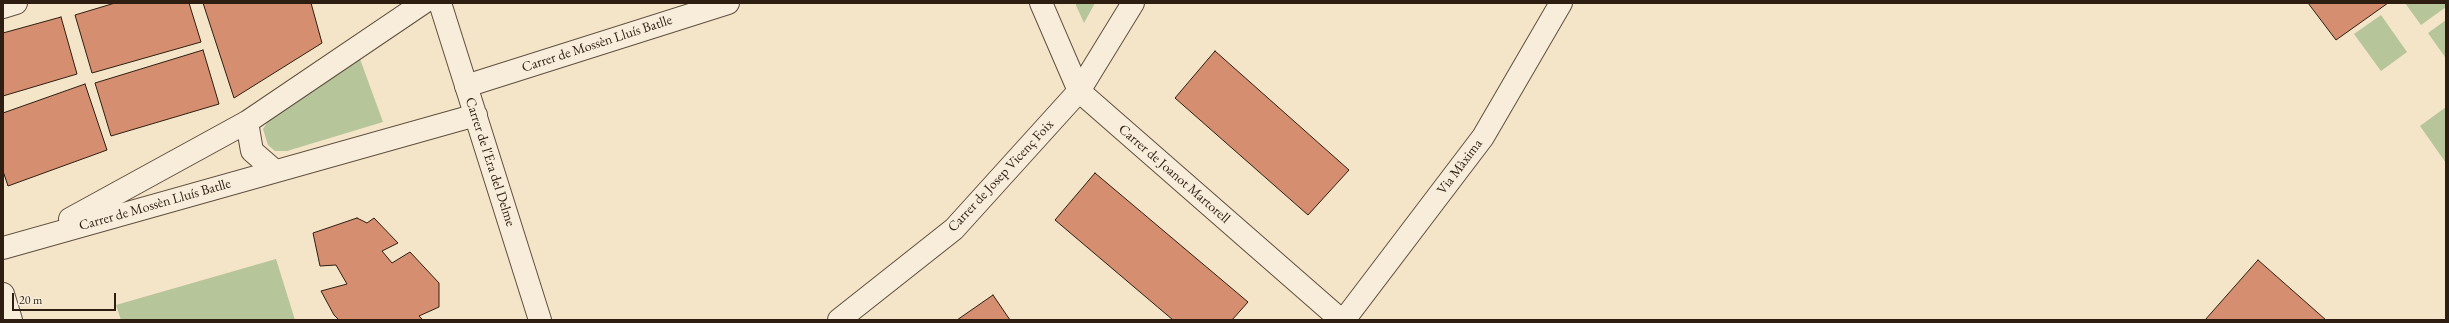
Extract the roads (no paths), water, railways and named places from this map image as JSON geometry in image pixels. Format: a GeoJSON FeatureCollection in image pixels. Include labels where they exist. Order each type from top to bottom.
{"type":"FeatureCollection","features":[{"type":"Feature","properties":{"kind":"street"},"geometry":{"type":"LineString","coordinates":[[3,7],[16,3]]}},
{"type":"Feature","properties":{"kind":"street","name":"Carrer de Mossèn Lluís Batlle"},"geometry":{"type":"LineString","coordinates":[[36,238],[247,122],[423,3]]}},
{"type":"Feature","properties":{"kind":"street","name":"Carrer de l'Era del Delme"},"geometry":{"type":"LineString","coordinates":[[440,3],[540,320]]}},
{"type":"Feature","properties":{"kind":"street","name":"Carrer de Mossèn Lluís Batlle"},"geometry":{"type":"LineString","coordinates":[[466,86],[728,3]]}},
{"type":"Feature","properties":{"kind":"street","name":"Carrer de Joanot Martorell"},"geometry":{"type":"LineString","coordinates":[[1041,3],[1079,91],[1342,320]]}},
{"type":"Feature","properties":{"kind":"street","name":"Carrer de Josep Vicenç Foix"},"geometry":{"type":"LineString","coordinates":[[839,320],[954,229],[1079,91],[1133,3]]}},
{"type":"Feature","properties":{"kind":"street","name":"Via Màxima"},"geometry":{"type":"LineString","coordinates":[[1342,320],[1483,137],[1561,3]]}},
{"type":"Feature","properties":{"kind":"street","name":"Carrer de Mossèn Lluís Batlle"},"geometry":{"type":"LineString","coordinates":[[3,248],[476,115]]}},
{"type":"Feature","properties":{"kind":"street"},"geometry":{"type":"LineString","coordinates":[[247,122],[252,151],[275,171]]}},
{"type":"Feature","properties":{"kind":"street"},"geometry":{"type":"LineString","coordinates":[[3,294],[11,320]]}}]}
